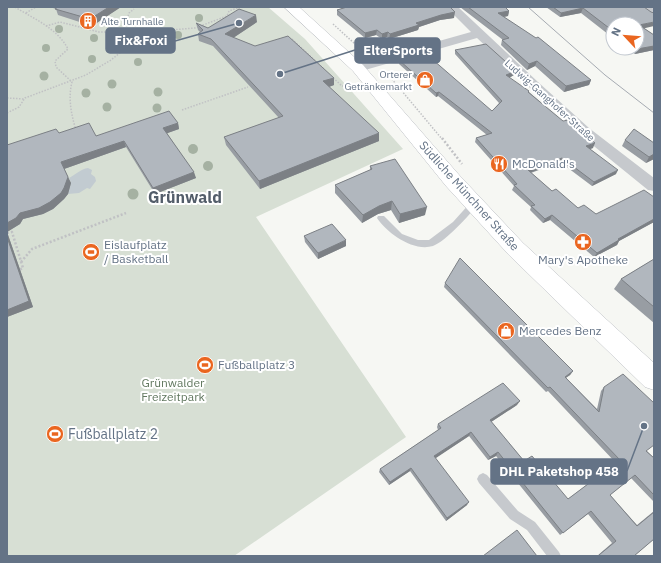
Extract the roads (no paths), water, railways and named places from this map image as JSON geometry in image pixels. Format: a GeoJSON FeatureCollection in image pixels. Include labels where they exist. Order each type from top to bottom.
{"type":"FeatureCollection","features":[{"type":"Feature","properties":{"kind":"main road","name":"Südliche Münchner Straße"},"geometry":{"type":"LineString","coordinates":[[291,7],[358,68],[474,204],[516,249],[654,379]]}},
{"type":"Feature","properties":{"kind":"street","name":"Ludwig-Ganghofer-Straße"},"geometry":{"type":"LineString","coordinates":[[452,7],[478,34],[584,131],[654,186]]}},
{"type":"Feature","properties":{"kind":"street"},"geometry":{"type":"LineString","coordinates":[[643,7],[654,14]]}},
{"type":"Feature","properties":{"kind":"street"},"geometry":{"type":"LineString","coordinates":[[358,68],[478,34]]}},
{"type":"Feature","properties":{"kind":"lane"},"geometry":{"type":"LineString","coordinates":[[381,218],[399,236],[418,243],[431,243],[456,224],[474,204]]}},
{"type":"Feature","properties":{"kind":"lane"},"geometry":{"type":"LineString","coordinates":[[483,479],[514,515],[531,526],[555,556]]}},
{"type":"Feature","properties":{"kind":"tram line"},"geometry":{"type":"LineString","coordinates":[[528,7],[605,75],[654,113]]}},
{"type":"Feature","properties":{"kind":"place","name":"Alte Turnhalle"},"geometry":{"type":"Point","coordinates":[88,21]}},
{"type":"Feature","properties":{"kind":"place","name":"Fix&Foxi"},"geometry":{"type":"Point","coordinates":[239,23]}},
{"type":"Feature","properties":{"kind":"place","name":"ElterSports"},"geometry":{"type":"Point","coordinates":[280,74]}},
{"type":"Feature","properties":{"kind":"place","name":"Orterer Getränkemarkt"},"geometry":{"type":"Point","coordinates":[425,80]}},
{"type":"Feature","properties":{"kind":"place","name":"McDonald's"},"geometry":{"type":"Point","coordinates":[499,164]}},
{"type":"Feature","properties":{"kind":"place","name":"Mary's Apotheke"},"geometry":{"type":"Point","coordinates":[583,242]}},
{"type":"Feature","properties":{"kind":"place","name":"Eislaufplatz / Basketball"},"geometry":{"type":"Point","coordinates":[91,252]}},
{"type":"Feature","properties":{"kind":"place","name":"Mercedes Benz"},"geometry":{"type":"Point","coordinates":[506,331]}},
{"type":"Feature","properties":{"kind":"place","name":"Fußballplatz 3"},"geometry":{"type":"Point","coordinates":[205,365]}},
{"type":"Feature","properties":{"kind":"place","name":"DHL Paketshop 458"},"geometry":{"type":"Point","coordinates":[644,426]}},
{"type":"Feature","properties":{"kind":"place","name":"Fußballplatz 2"},"geometry":{"type":"Point","coordinates":[55,434]}},
{"type":"Feature","properties":{"kind":"district","name":"Grünwald"},"geometry":{"type":"Point","coordinates":[185,197]}},
{"type":"Feature","properties":{"kind":"park label","name":"Grünwalder Freizeitpark"},"geometry":{"type":"Point","coordinates":[173,390]}}]}
